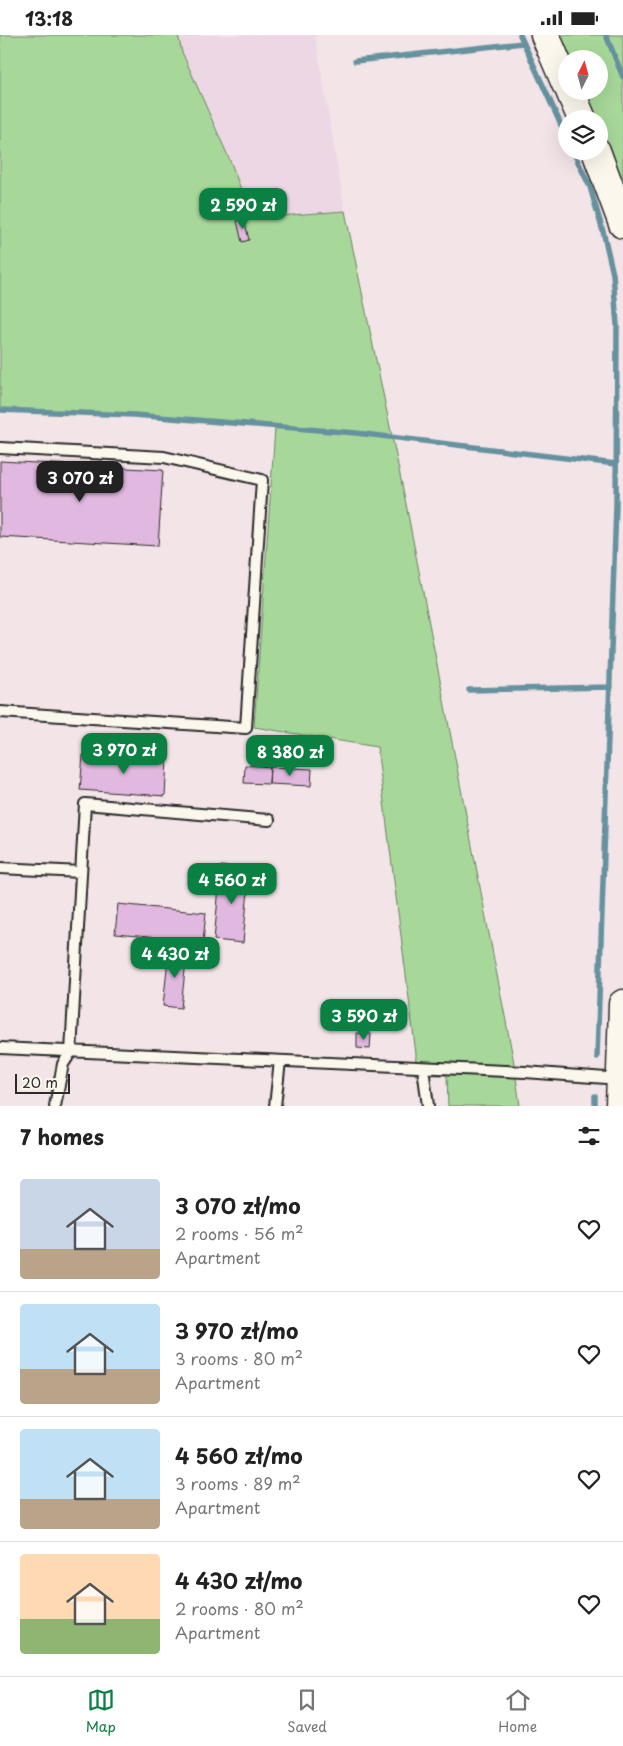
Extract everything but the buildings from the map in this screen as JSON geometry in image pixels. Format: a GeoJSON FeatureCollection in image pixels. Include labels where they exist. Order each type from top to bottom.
{"type":"FeatureCollection","features":[{"type":"Feature","properties":{"kind":"main road"},"geometry":{"type":"LineString","coordinates":[[545,35],[558,65]]}},
{"type":"Feature","properties":{"kind":"main road"},"geometry":{"type":"LineString","coordinates":[[599,160],[623,224]]}},
{"type":"Feature","properties":{"kind":"main road"},"geometry":{"type":"LineString","coordinates":[[620,1106],[623,1004]]}},
{"type":"Feature","properties":{"kind":"lane"},"geometry":{"type":"LineString","coordinates":[[0,448],[164,457],[262,480],[246,727],[0,712]]}},
{"type":"Feature","properties":{"kind":"lane"},"geometry":{"type":"LineString","coordinates":[[55,1106],[63,1064],[71,1052],[85,804],[269,820]]}},
{"type":"Feature","properties":{"kind":"lane"},"geometry":{"type":"LineString","coordinates":[[0,868],[81,871]]}},
{"type":"Feature","properties":{"kind":"lane"},"geometry":{"type":"LineString","coordinates":[[0,1049],[525,1072],[621,1079]]}},
{"type":"Feature","properties":{"kind":"lane"},"geometry":{"type":"LineString","coordinates":[[275,1106],[280,1061]]}},
{"type":"Feature","properties":{"kind":"lane"},"geometry":{"type":"LineString","coordinates":[[423,1068],[428,1106]]}},
{"type":"Feature","properties":{"kind":"shaded area"},"geometry":{"type":"Polygon","coordinates":[[[178,35],[315,35],[345,211],[252,218],[231,163],[182,52],[178,35]]]}},
{"type":"Feature","properties":{"kind":"green space"},"geometry":{"type":"Polygon","coordinates":[[[0,35],[178,35],[182,52],[231,163],[252,218],[345,211],[405,499],[514,1063],[520,1106],[448,1106],[447,1075],[415,1075],[416,1054],[377,747],[254,727],[275,428],[134,415],[0,410],[0,35]]]}},
{"type":"Feature","properties":{"kind":"green space"},"geometry":{"type":"Polygon","coordinates":[[[555,35],[623,35],[623,191],[608,156],[608,110],[588,110],[584,100],[608,100],[608,50],[562,50],[555,35]]]}},
{"type":"Feature","properties":{"kind":"waterway"},"geometry":{"type":"LineString","coordinates":[[520,35],[558,118]]}},
{"type":"Feature","properties":{"kind":"waterway"},"geometry":{"type":"LineString","coordinates":[[606,35],[623,77]]}},
{"type":"Feature","properties":{"kind":"waterway"},"geometry":{"type":"LineString","coordinates":[[355,61],[523,43]]}},
{"type":"Feature","properties":{"kind":"waterway"},"geometry":{"type":"LineString","coordinates":[[577,160],[590,187],[604,235],[613,274],[617,325],[616,505],[597,1057]]}},
{"type":"Feature","properties":{"kind":"waterway"},"geometry":{"type":"LineString","coordinates":[[0,410],[134,415],[356,433],[616,464]]}},
{"type":"Feature","properties":{"kind":"waterway"},"geometry":{"type":"LineString","coordinates":[[469,690],[610,687]]}},
{"type":"Feature","properties":{"kind":"waterway"},"geometry":{"type":"LineString","coordinates":[[595,1096],[595,1106]]}}]}
